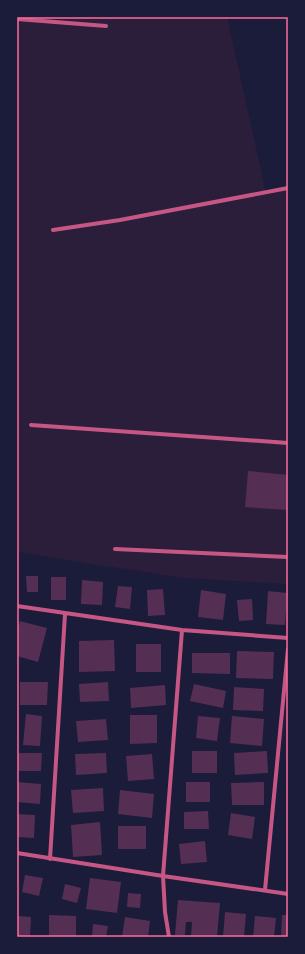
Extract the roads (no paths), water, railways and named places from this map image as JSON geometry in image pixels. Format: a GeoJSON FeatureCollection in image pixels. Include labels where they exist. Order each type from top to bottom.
{"type":"FeatureCollection","features":[{"type":"Feature","properties":{"kind":"street"},"geometry":{"type":"LineString","coordinates":[[17,19],[44,19],[106,26]]}},
{"type":"Feature","properties":{"kind":"street"},"geometry":{"type":"LineString","coordinates":[[53,230],[120,220],[288,188]]}},
{"type":"Feature","properties":{"kind":"street"},"geometry":{"type":"LineString","coordinates":[[31,425],[288,443]]}},
{"type":"Feature","properties":{"kind":"street"},"geometry":{"type":"LineString","coordinates":[[115,549],[288,557]]}},
{"type":"Feature","properties":{"kind":"street"},"geometry":{"type":"LineString","coordinates":[[17,606],[182,630],[288,638]]}},
{"type":"Feature","properties":{"kind":"street"},"geometry":{"type":"LineString","coordinates":[[50,859],[65,614]]}},
{"type":"Feature","properties":{"kind":"street"},"geometry":{"type":"LineString","coordinates":[[169,937],[165,912],[163,876],[182,630]]}},
{"type":"Feature","properties":{"kind":"street"},"geometry":{"type":"LineString","coordinates":[[265,890],[288,649]]}},
{"type":"Feature","properties":{"kind":"street"},"geometry":{"type":"LineString","coordinates":[[17,853],[288,894]]}}]}
